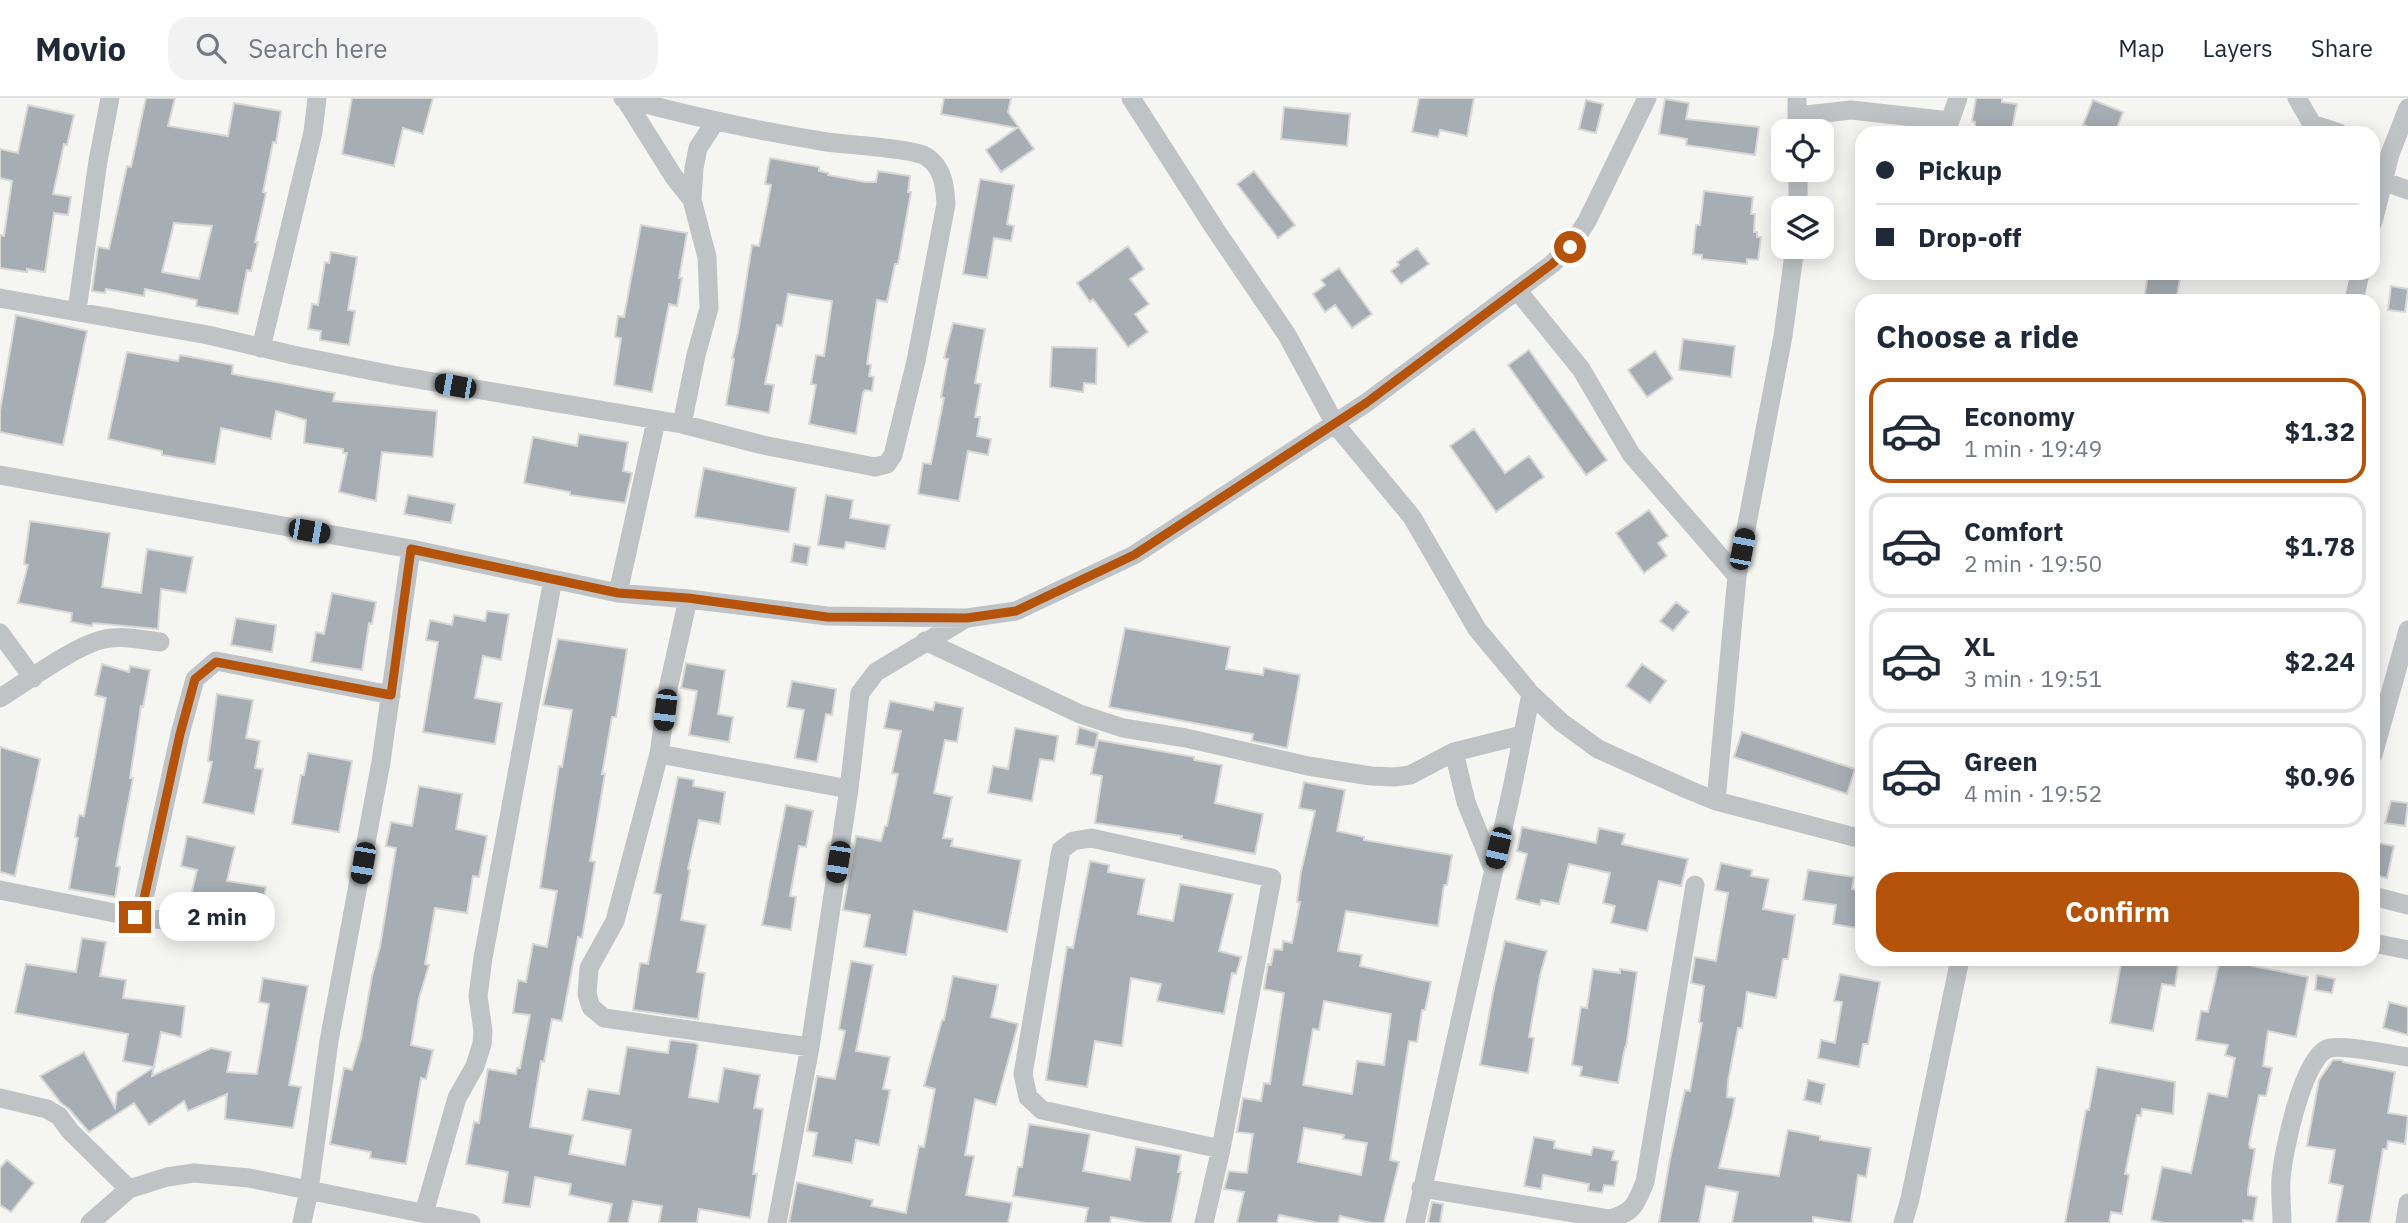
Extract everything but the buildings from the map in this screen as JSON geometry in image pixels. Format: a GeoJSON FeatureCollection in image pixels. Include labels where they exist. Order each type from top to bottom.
{"type":"FeatureCollection","features":[{"type":"Feature","properties":{"kind":"street"},"geometry":{"type":"LineString","coordinates":[[77,310],[98,161],[110,98]]}},
{"type":"Feature","properties":{"kind":"street"},"geometry":{"type":"LineString","coordinates":[[261,348],[313,132],[317,98]]}},
{"type":"Feature","properties":{"kind":"street"},"geometry":{"type":"LineString","coordinates":[[0,298],[208,335],[393,375],[682,424],[763,446],[876,467],[887,464],[893,455],[916,361],[946,204],[944,183],[937,166],[919,153],[827,142],[715,122],[624,98]]}},
{"type":"Feature","properties":{"kind":"street"},"geometry":{"type":"LineString","coordinates":[[624,98],[674,177],[692,200]]}},
{"type":"Feature","properties":{"kind":"street"},"geometry":{"type":"LineString","coordinates":[[1130,98],[1287,335],[1335,424],[1412,517],[1477,629],[1531,694],[1561,722],[1598,749],[1716,801],[1855,837]]}},
{"type":"Feature","properties":{"kind":"street"},"geometry":{"type":"LineString","coordinates":[[0,475],[411,549],[618,593],[688,598],[827,617],[967,618],[1016,611],[1134,555],[1335,424],[1552,264],[1570,247],[1587,221],[1647,98]]}},
{"type":"Feature","properties":{"kind":"street"},"geometry":{"type":"LineString","coordinates":[[1797,115],[1851,110],[1950,121],[1958,98]]}},
{"type":"Feature","properties":{"kind":"street"},"geometry":{"type":"LineString","coordinates":[[2297,98],[2312,124],[2318,126]]}},
{"type":"Feature","properties":{"kind":"street"},"geometry":{"type":"LineString","coordinates":[[2408,108],[2381,173],[2408,190]]}},
{"type":"Feature","properties":{"kind":"street"},"geometry":{"type":"LineString","coordinates":[[682,424],[709,308],[707,257],[692,200],[698,148],[715,122]]}},
{"type":"Feature","properties":{"kind":"street"},"geometry":{"type":"LineString","coordinates":[[1716,801],[1737,576],[1783,335],[1793,259]]}},
{"type":"Feature","properties":{"kind":"street"},"geometry":{"type":"LineString","coordinates":[[1517,290],[1581,369],[1631,454],[1737,576]]}},
{"type":"Feature","properties":{"kind":"street"},"geometry":{"type":"LineString","coordinates":[[618,593],[656,421]]}},
{"type":"Feature","properties":{"kind":"street"},"geometry":{"type":"LineString","coordinates":[[302,1223],[329,1041],[391,695],[411,549]]}},
{"type":"Feature","properties":{"kind":"street"},"geometry":{"type":"LineString","coordinates":[[425,1213],[457,1098],[475,1066],[482,1044],[478,996],[482,958],[553,579]]}},
{"type":"Feature","properties":{"kind":"street"},"geometry":{"type":"LineString","coordinates":[[688,598],[668,689],[659,754],[615,921],[589,968],[587,994],[591,1007],[604,1018],[810,1047]]}},
{"type":"Feature","properties":{"kind":"street"},"geometry":{"type":"LineString","coordinates":[[777,1223],[810,1047],[849,789],[860,693],[876,672],[967,618]]}},
{"type":"Feature","properties":{"kind":"street"},"geometry":{"type":"LineString","coordinates":[[2380,730],[2408,630]]}},
{"type":"Feature","properties":{"kind":"street"},"geometry":{"type":"LineString","coordinates":[[0,633],[33,678]]}},
{"type":"Feature","properties":{"kind":"street"},"geometry":{"type":"LineString","coordinates":[[0,698],[85,645],[106,638],[160,642]]}},
{"type":"Feature","properties":{"kind":"street"},"geometry":{"type":"LineString","coordinates":[[925,641],[1080,714],[1123,728],[1186,738],[1308,766],[1371,776],[1410,775],[1454,752],[1522,735]]}},
{"type":"Feature","properties":{"kind":"street"},"geometry":{"type":"LineString","coordinates":[[140,917],[180,734],[195,679],[216,662],[391,695]]}},
{"type":"Feature","properties":{"kind":"street"},"geometry":{"type":"LineString","coordinates":[[1415,1223],[1531,694]]}},
{"type":"Feature","properties":{"kind":"street"},"geometry":{"type":"LineString","coordinates":[[1454,752],[1465,802],[1493,869]]}},
{"type":"Feature","properties":{"kind":"street"},"geometry":{"type":"LineString","coordinates":[[659,754],[849,789]]}},
{"type":"Feature","properties":{"kind":"street"},"geometry":{"type":"LineString","coordinates":[[1204,1223],[1221,1149],[1272,878],[1091,838],[1073,841],[1061,850],[1023,1074],[1028,1097],[1042,1110],[1221,1149]]}},
{"type":"Feature","properties":{"kind":"street"},"geometry":{"type":"LineString","coordinates":[[1421,1188],[1610,1219],[1627,1214],[1639,1198],[1645,1182],[1695,885]]}},
{"type":"Feature","properties":{"kind":"street"},"geometry":{"type":"LineString","coordinates":[[0,890],[140,917],[204,924]]}},
{"type":"Feature","properties":{"kind":"street"},"geometry":{"type":"LineString","coordinates":[[2380,898],[2408,905]]}},
{"type":"Feature","properties":{"kind":"street"},"geometry":{"type":"LineString","coordinates":[[2380,944],[2408,950]]}},
{"type":"Feature","properties":{"kind":"street"},"geometry":{"type":"LineString","coordinates":[[1903,1223],[1959,966]]}},
{"type":"Feature","properties":{"kind":"street"},"geometry":{"type":"LineString","coordinates":[[2282,1223],[2281,1179],[2284,1160],[2296,1103],[2312,1063],[2327,1049],[2345,1047],[2408,1057]]}},
{"type":"Feature","properties":{"kind":"street"},"geometry":{"type":"LineString","coordinates":[[0,1098],[47,1109],[59,1116],[70,1131],[130,1189]]}},
{"type":"Feature","properties":{"kind":"street"},"geometry":{"type":"LineString","coordinates":[[90,1223],[130,1189],[167,1177],[194,1173],[248,1178],[471,1223]]}},
{"type":"Feature","properties":{"kind":"street"},"geometry":{"type":"LineString","coordinates":[[2405,1223],[2408,1203]]}},
{"type":"Feature","properties":{"kind":"route"},"geometry":{"type":"LineString","coordinates":[[135,917],[140,917],[180,734],[195,679],[216,662],[391,695],[411,549],[618,593],[688,598],[827,617],[967,618],[1016,611],[1134,555],[1312,439],[1366,403],[1552,264],[1570,247]]}}]}
